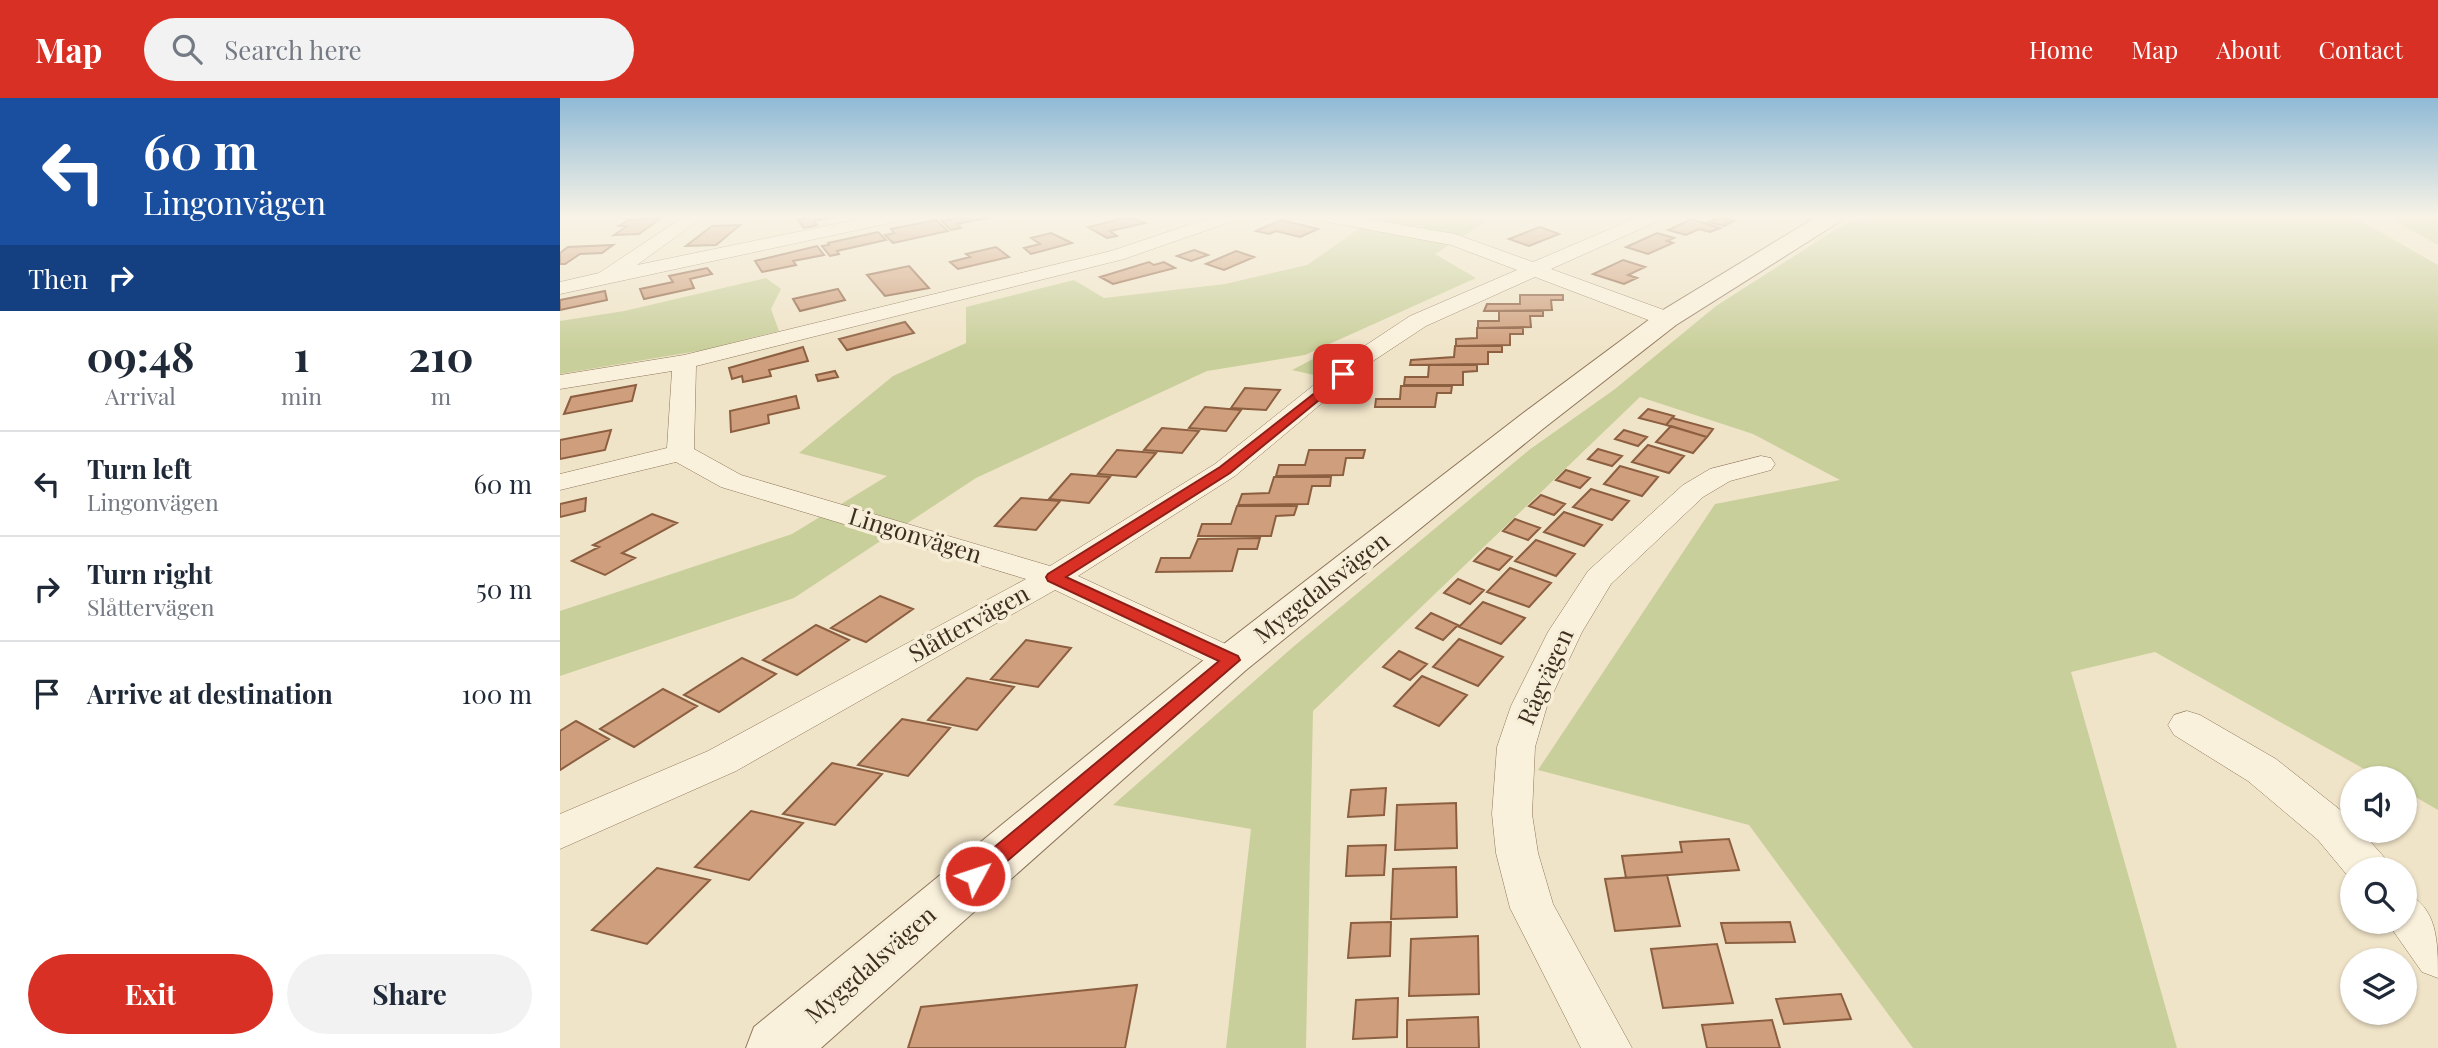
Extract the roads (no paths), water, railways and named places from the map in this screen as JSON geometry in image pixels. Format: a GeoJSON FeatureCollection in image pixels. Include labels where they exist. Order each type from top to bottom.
{"type":"FeatureCollection","features":[{"type":"Feature","properties":{"kind":"street"},"geometry":{"type":"LineString","coordinates":[[606,278],[630,261]]}},
{"type":"Feature","properties":{"kind":"street"},"geometry":{"type":"LineString","coordinates":[[560,288],[685,261]]}},
{"type":"Feature","properties":{"kind":"street"},"geometry":{"type":"LineString","coordinates":[[560,382],[684,362],[1091,261]]}},
{"type":"Feature","properties":{"kind":"street"},"geometry":{"type":"LineString","coordinates":[[1514,261],[1667,319]]}},
{"type":"Feature","properties":{"kind":"street","name":"Slåttervägen"},"geometry":{"type":"LineString","coordinates":[[560,832],[722,761],[1054,577],[1225,470],[1362,358],[1418,321],[1549,261]]}},
{"type":"Feature","properties":{"kind":"street","name":"Myggdalsvägen"},"geometry":{"type":"LineString","coordinates":[[776,1048],[911,930],[1231,660],[1667,319],[1760,261]]}},
{"type":"Feature","properties":{"kind":"street"},"geometry":{"type":"LineString","coordinates":[[560,482],[680,453],[684,362]]}},
{"type":"Feature","properties":{"kind":"street","name":"Lingonvägen"},"geometry":{"type":"LineString","coordinates":[[680,453],[731,481],[1054,577],[1231,660]]}},
{"type":"Feature","properties":{"kind":"street","name":"Rågvägen"},"geometry":{"type":"LineString","coordinates":[[1608,1048],[1532,908],[1517,853],[1512,814],[1517,747],[1529,706],[1565,632],[1599,578],[1693,491],[1720,475],[1760,464]]}},
{"type":"Feature","properties":{"kind":"street"},"geometry":{"type":"LineString","coordinates":[[2187,725],[2262,770],[2333,828],[2358,857]]}},
{"type":"Feature","properties":{"kind":"street"},"geometry":{"type":"LineString","coordinates":[[2417,929],[2438,957]]}}]}
